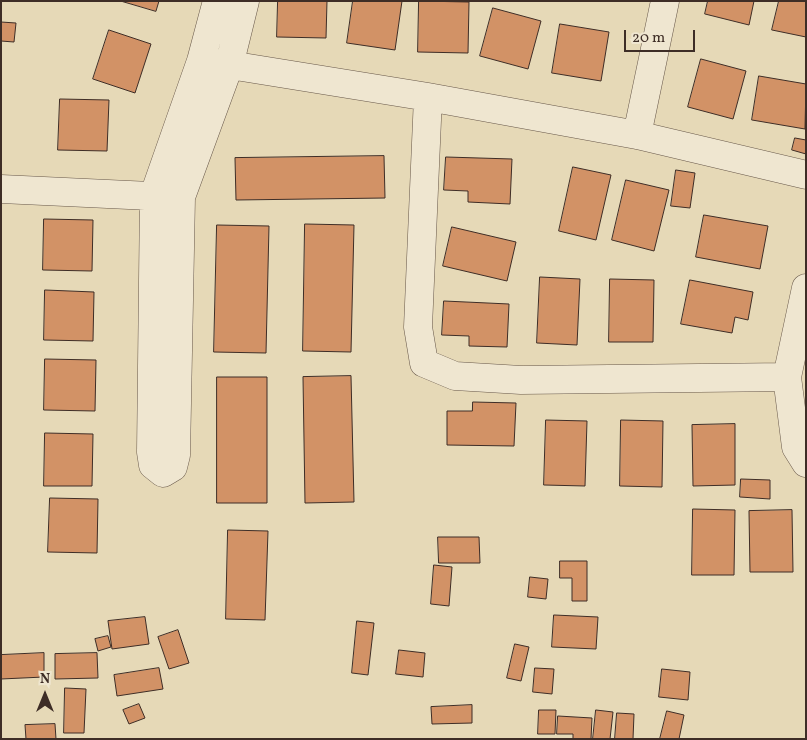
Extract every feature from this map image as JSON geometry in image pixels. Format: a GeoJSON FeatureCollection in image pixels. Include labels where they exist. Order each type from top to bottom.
{"type":"FeatureCollection","features":[{"type":"Feature","properties":{"kind":"street"},"geometry":{"type":"LineString","coordinates":[[216,1],[168,196],[151,452],[153,465],[163,473],[173,467],[176,455],[168,196],[230,66],[245,1]]}},
{"type":"Feature","properties":{"kind":"street"},"geometry":{"type":"LineString","coordinates":[[637,135],[665,1]]}},
{"type":"Feature","properties":{"kind":"street"},"geometry":{"type":"LineString","coordinates":[[201,61],[428,97],[637,135],[806,175]]}},
{"type":"Feature","properties":{"kind":"street"},"geometry":{"type":"LineString","coordinates":[[428,97],[418,327],[424,363],[455,376],[520,380],[787,377]]}},
{"type":"Feature","properties":{"kind":"street"},"geometry":{"type":"LineString","coordinates":[[1,189],[168,196]]}},
{"type":"Feature","properties":{"kind":"street"},"geometry":{"type":"LineString","coordinates":[[806,288],[787,377],[796,447],[806,463]]}},
{"type":"Feature","properties":{"kind":"building"},"geometry":{"type":"Polygon","coordinates":[[[121,1],[159,1],[156,11],[121,1]]]}},
{"type":"Feature","properties":{"kind":"building"},"geometry":{"type":"Polygon","coordinates":[[[278,1],[327,1],[326,38],[277,37],[278,1]]]}},
{"type":"Feature","properties":{"kind":"building"},"geometry":{"type":"Polygon","coordinates":[[[353,1],[402,1],[395,50],[347,43],[353,1]]]}},
{"type":"Feature","properties":{"kind":"building"},"geometry":{"type":"Polygon","coordinates":[[[419,1],[469,2],[468,53],[418,52],[419,1]]]}},
{"type":"Feature","properties":{"kind":"building"},"geometry":{"type":"Polygon","coordinates":[[[708,1],[754,1],[749,25],[705,14],[708,1]]]}},
{"type":"Feature","properties":{"kind":"building"},"geometry":{"type":"Polygon","coordinates":[[[779,1],[806,1],[806,37],[772,30],[779,1]]]}},
{"type":"Feature","properties":{"kind":"building"},"geometry":{"type":"Polygon","coordinates":[[[493,8],[541,21],[528,69],[480,56],[493,8]]]}},
{"type":"Feature","properties":{"kind":"building"},"geometry":{"type":"Polygon","coordinates":[[[1,22],[16,23],[14,42],[1,41],[1,22]]]}},
{"type":"Feature","properties":{"kind":"building"},"geometry":{"type":"Polygon","coordinates":[[[560,24],[609,32],[601,81],[552,73],[560,24]]]}},
{"type":"Feature","properties":{"kind":"building"},"geometry":{"type":"Polygon","coordinates":[[[109,30],[151,44],[135,93],[93,79],[109,30]]]}},
{"type":"Feature","properties":{"kind":"building"},"geometry":{"type":"Polygon","coordinates":[[[701,59],[746,71],[733,119],[688,107],[701,59]]]}},
{"type":"Feature","properties":{"kind":"building"},"geometry":{"type":"Polygon","coordinates":[[[759,76],[806,84],[805,129],[752,120],[759,76]]]}},
{"type":"Feature","properties":{"kind":"building"},"geometry":{"type":"Polygon","coordinates":[[[60,99],[109,100],[107,151],[58,150],[60,99]]]}},
{"type":"Feature","properties":{"kind":"building"},"geometry":{"type":"Polygon","coordinates":[[[795,138],[806,140],[806,154],[792,150],[795,138]]]}},
{"type":"Feature","properties":{"kind":"building"},"geometry":{"type":"Polygon","coordinates":[[[384,156],[385,198],[236,200],[235,158],[384,156]]]}},
{"type":"Feature","properties":{"kind":"building"},"geometry":{"type":"Polygon","coordinates":[[[446,157],[512,159],[510,204],[468,202],[468,191],[444,190],[446,157]]]}},
{"type":"Feature","properties":{"kind":"building"},"geometry":{"type":"Polygon","coordinates":[[[573,167],[611,175],[596,240],[559,231],[573,167]]]}},
{"type":"Feature","properties":{"kind":"building"},"geometry":{"type":"Polygon","coordinates":[[[676,170],[695,173],[690,208],[671,206],[676,170]]]}},
{"type":"Feature","properties":{"kind":"building"},"geometry":{"type":"Polygon","coordinates":[[[626,180],[669,190],[654,251],[612,240],[626,180]]]}},
{"type":"Feature","properties":{"kind":"building"},"geometry":{"type":"Polygon","coordinates":[[[704,215],[768,226],[760,269],[696,257],[704,215]]]}},
{"type":"Feature","properties":{"kind":"building"},"geometry":{"type":"Polygon","coordinates":[[[44,219],[93,220],[92,271],[43,270],[44,219]]]}},
{"type":"Feature","properties":{"kind":"building"},"geometry":{"type":"Polygon","coordinates":[[[305,224],[354,225],[351,352],[303,351],[305,224]]]}},
{"type":"Feature","properties":{"kind":"building"},"geometry":{"type":"Polygon","coordinates":[[[217,225],[269,226],[266,353],[214,352],[217,225]]]}},
{"type":"Feature","properties":{"kind":"building"},"geometry":{"type":"Polygon","coordinates":[[[452,227],[516,242],[507,281],[443,266],[452,227]]]}},
{"type":"Feature","properties":{"kind":"building"},"geometry":{"type":"Polygon","coordinates":[[[540,277],[580,279],[577,345],[537,343],[540,277]]]}},
{"type":"Feature","properties":{"kind":"building"},"geometry":{"type":"Polygon","coordinates":[[[610,279],[654,280],[653,342],[609,342],[610,279]]]}},
{"type":"Feature","properties":{"kind":"building"},"geometry":{"type":"Polygon","coordinates":[[[690,280],[753,292],[748,320],[735,317],[732,333],[681,324],[690,280]]]}},
{"type":"Feature","properties":{"kind":"building"},"geometry":{"type":"Polygon","coordinates":[[[45,290],[94,292],[93,341],[44,340],[45,290]]]}},
{"type":"Feature","properties":{"kind":"building"},"geometry":{"type":"Polygon","coordinates":[[[444,301],[509,304],[507,347],[469,346],[469,336],[442,335],[444,301]]]}},
{"type":"Feature","properties":{"kind":"building"},"geometry":{"type":"Polygon","coordinates":[[[45,359],[96,360],[95,411],[44,410],[45,359]]]}},
{"type":"Feature","properties":{"kind":"building"},"geometry":{"type":"Polygon","coordinates":[[[351,376],[354,502],[305,503],[303,377],[351,376]]]}},
{"type":"Feature","properties":{"kind":"building"},"geometry":{"type":"Polygon","coordinates":[[[217,377],[267,377],[267,503],[217,503],[217,377]]]}},
{"type":"Feature","properties":{"kind":"building"},"geometry":{"type":"Polygon","coordinates":[[[473,402],[516,403],[514,446],[447,445],[447,411],[472,411],[473,402]]]}},
{"type":"Feature","properties":{"kind":"building"},"geometry":{"type":"Polygon","coordinates":[[[546,420],[587,421],[585,486],[544,485],[546,420]]]}},
{"type":"Feature","properties":{"kind":"building"},"geometry":{"type":"Polygon","coordinates":[[[621,420],[663,421],[662,487],[620,486],[621,420]]]}},
{"type":"Feature","properties":{"kind":"building"},"geometry":{"type":"Polygon","coordinates":[[[735,424],[735,485],[693,486],[692,425],[735,424]]]}},
{"type":"Feature","properties":{"kind":"building"},"geometry":{"type":"Polygon","coordinates":[[[45,433],[93,434],[92,486],[44,486],[45,433]]]}},
{"type":"Feature","properties":{"kind":"building"},"geometry":{"type":"Polygon","coordinates":[[[741,479],[770,480],[770,499],[740,497],[741,479]]]}},
{"type":"Feature","properties":{"kind":"building"},"geometry":{"type":"Polygon","coordinates":[[[50,498],[98,499],[97,553],[48,552],[50,498]]]}},
{"type":"Feature","properties":{"kind":"building"},"geometry":{"type":"Polygon","coordinates":[[[693,509],[735,510],[734,575],[692,575],[693,509]]]}},
{"type":"Feature","properties":{"kind":"building"},"geometry":{"type":"Polygon","coordinates":[[[792,510],[793,572],[750,572],[749,511],[792,510]]]}},
{"type":"Feature","properties":{"kind":"building"},"geometry":{"type":"Polygon","coordinates":[[[228,530],[268,531],[265,620],[226,619],[228,530]]]}},
{"type":"Feature","properties":{"kind":"building"},"geometry":{"type":"Polygon","coordinates":[[[438,537],[479,537],[480,563],[439,563],[438,537]]]}},
{"type":"Feature","properties":{"kind":"building"},"geometry":{"type":"Polygon","coordinates":[[[560,561],[587,561],[587,601],[572,601],[572,578],[560,578],[560,561]]]}},
{"type":"Feature","properties":{"kind":"building"},"geometry":{"type":"Polygon","coordinates":[[[434,565],[452,567],[449,606],[431,604],[434,565]]]}},
{"type":"Feature","properties":{"kind":"building"},"geometry":{"type":"Polygon","coordinates":[[[530,577],[548,579],[546,599],[528,597],[530,577]]]}},
{"type":"Feature","properties":{"kind":"building"},"geometry":{"type":"Polygon","coordinates":[[[554,615],[598,617],[596,649],[552,647],[554,615]]]}},
{"type":"Feature","properties":{"kind":"building"},"geometry":{"type":"Polygon","coordinates":[[[145,617],[149,644],[112,649],[108,621],[145,617]]]}},
{"type":"Feature","properties":{"kind":"building"},"geometry":{"type":"Polygon","coordinates":[[[357,621],[374,623],[368,675],[352,673],[357,621]]]}},
{"type":"Feature","properties":{"kind":"building"},"geometry":{"type":"Polygon","coordinates":[[[178,630],[189,663],[169,669],[158,637],[178,630]]]}},
{"type":"Feature","properties":{"kind":"building"},"geometry":{"type":"Polygon","coordinates":[[[108,636],[111,647],[98,651],[95,639],[108,636]]]}},
{"type":"Feature","properties":{"kind":"building"},"geometry":{"type":"Polygon","coordinates":[[[515,644],[529,647],[521,681],[507,678],[515,644]]]}},
{"type":"Feature","properties":{"kind":"building"},"geometry":{"type":"Polygon","coordinates":[[[399,650],[425,653],[423,677],[396,674],[399,650]]]}},
{"type":"Feature","properties":{"kind":"building"},"geometry":{"type":"Polygon","coordinates":[[[44,653],[44,677],[1,679],[1,655],[44,653]]]}},
{"type":"Feature","properties":{"kind":"building"},"geometry":{"type":"Polygon","coordinates":[[[97,653],[98,678],[55,679],[55,654],[97,653]]]}},
{"type":"Feature","properties":{"kind":"building"},"geometry":{"type":"Polygon","coordinates":[[[159,668],[163,689],[117,696],[114,675],[159,668]]]}},
{"type":"Feature","properties":{"kind":"building"},"geometry":{"type":"Polygon","coordinates":[[[535,668],[554,669],[552,694],[533,692],[535,668]]]}},
{"type":"Feature","properties":{"kind":"building"},"geometry":{"type":"Polygon","coordinates":[[[662,669],[690,672],[688,700],[659,697],[662,669]]]}},
{"type":"Feature","properties":{"kind":"building"},"geometry":{"type":"Polygon","coordinates":[[[65,688],[86,689],[84,733],[64,733],[65,688]]]}},
{"type":"Feature","properties":{"kind":"building"},"geometry":{"type":"Polygon","coordinates":[[[139,704],[145,718],[129,724],[123,710],[139,704]]]}},
{"type":"Feature","properties":{"kind":"building"},"geometry":{"type":"Polygon","coordinates":[[[472,705],[472,723],[432,724],[431,707],[472,705]]]}},
{"type":"Feature","properties":{"kind":"building"},"geometry":{"type":"Polygon","coordinates":[[[539,710],[556,710],[555,734],[538,734],[539,710]]]}},
{"type":"Feature","properties":{"kind":"building"},"geometry":{"type":"Polygon","coordinates":[[[596,710],[613,712],[610,739],[593,739],[596,710]]]}},
{"type":"Feature","properties":{"kind":"building"},"geometry":{"type":"Polygon","coordinates":[[[667,711],[684,715],[679,739],[660,739],[667,711]]]}},
{"type":"Feature","properties":{"kind":"building"},"geometry":{"type":"Polygon","coordinates":[[[617,713],[634,714],[633,739],[615,739],[617,713]]]}},
{"type":"Feature","properties":{"kind":"building"},"geometry":{"type":"Polygon","coordinates":[[[558,716],[592,718],[591,739],[573,739],[573,734],[557,734],[558,716]]]}},
{"type":"Feature","properties":{"kind":"building"},"geometry":{"type":"Polygon","coordinates":[[[55,724],[56,739],[26,739],[25,725],[55,724]]]}}]}
